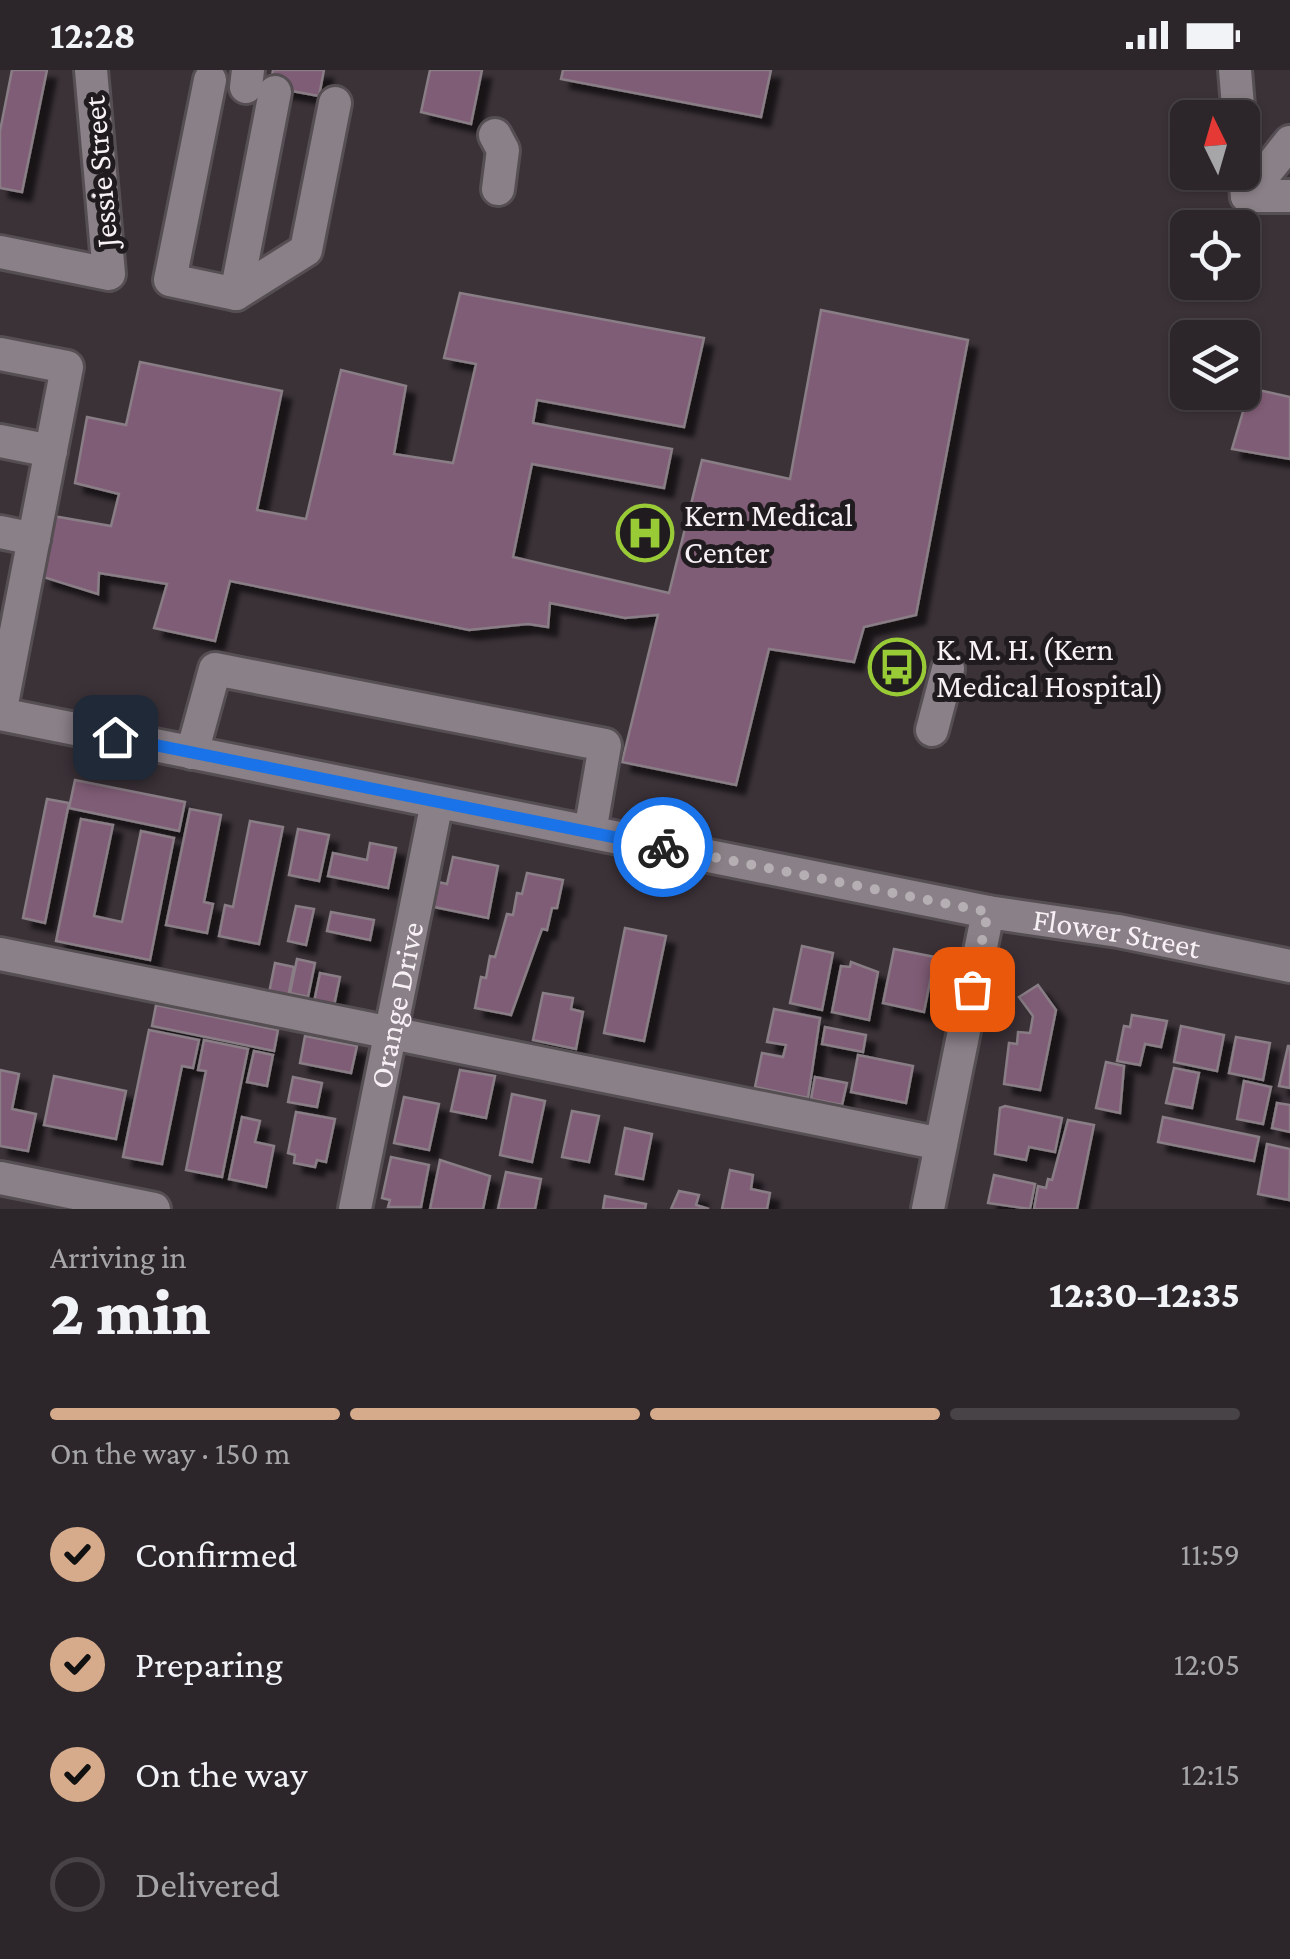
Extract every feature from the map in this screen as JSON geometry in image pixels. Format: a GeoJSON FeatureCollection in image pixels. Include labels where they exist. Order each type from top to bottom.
{"type":"FeatureCollection","features":[{"type":"Feature","properties":{"kind":"street","name":"Jessie Street"},"geometry":{"type":"LineString","coordinates":[[0,252],[109,274],[90,70]]}},
{"type":"Feature","properties":{"kind":"street"},"geometry":{"type":"LineString","coordinates":[[1235,70],[1238,100]]}},
{"type":"Feature","properties":{"kind":"street"},"geometry":{"type":"LineString","coordinates":[[210,80],[170,280],[236,294],[306,250],[335,103]]}},
{"type":"Feature","properties":{"kind":"street"},"geometry":{"type":"LineString","coordinates":[[236,294],[256,83]]}},
{"type":"Feature","properties":{"kind":"street"},"geometry":{"type":"LineString","coordinates":[[496,135],[503,150],[498,188]]}},
{"type":"Feature","properties":{"kind":"street"},"geometry":{"type":"LineString","coordinates":[[1247,196],[1290,142]]}},
{"type":"Feature","properties":{"kind":"street"},"geometry":{"type":"LineString","coordinates":[[1246,190],[1247,196]]}},
{"type":"Feature","properties":{"kind":"street"},"geometry":{"type":"LineString","coordinates":[[1247,196],[1290,196]]}},
{"type":"Feature","properties":{"kind":"street"},"geometry":{"type":"LineString","coordinates":[[0,354],[67,367],[34,538],[10,614],[0,714]]}},
{"type":"Feature","properties":{"kind":"street"},"geometry":{"type":"LineString","coordinates":[[0,441],[51,451]]}},
{"type":"Feature","properties":{"kind":"street"},"geometry":{"type":"LineString","coordinates":[[0,532],[34,538]]}},
{"type":"Feature","properties":{"kind":"street"},"geometry":{"type":"LineString","coordinates":[[192,753],[215,669],[605,745],[590,832]]}},
{"type":"Feature","properties":{"kind":"street"},"geometry":{"type":"LineString","coordinates":[[932,730],[948,669]]}},
{"type":"Feature","properties":{"kind":"street","name":"Flower Street"},"geometry":{"type":"LineString","coordinates":[[0,714],[988,912],[1118,931],[1290,966]]}},
{"type":"Feature","properties":{"kind":"street","name":"Orange Drive"},"geometry":{"type":"LineString","coordinates":[[355,1209],[436,802]]}},
{"type":"Feature","properties":{"kind":"street"},"geometry":{"type":"LineString","coordinates":[[928,1209],[988,912]]}},
{"type":"Feature","properties":{"kind":"street"},"geometry":{"type":"LineString","coordinates":[[0,954],[941,1144]]}},
{"type":"Feature","properties":{"kind":"street"},"geometry":{"type":"LineString","coordinates":[[0,1178],[154,1209]]}},
{"type":"Feature","properties":{"kind":"building"},"geometry":{"type":"Polygon","coordinates":[[[12,70],[47,70],[22,192],[0,188],[0,131],[12,70]]]}},
{"type":"Feature","properties":{"kind":"building"},"geometry":{"type":"Polygon","coordinates":[[[273,70],[324,70],[319,96],[270,87],[273,70]]]}},
{"type":"Feature","properties":{"kind":"building"},"geometry":{"type":"Polygon","coordinates":[[[430,70],[482,70],[471,124],[421,112],[430,70]]]}},
{"type":"Feature","properties":{"kind":"building"},"geometry":{"type":"Polygon","coordinates":[[[563,70],[771,70],[761,117],[561,79],[563,70]]]}},
{"type":"Feature","properties":{"kind":"building"},"geometry":{"type":"Polygon","coordinates":[[[460,293],[704,338],[684,427],[537,400],[533,423],[672,449],[664,488],[532,464],[513,557],[669,593],[702,460],[790,479],[821,310],[968,340],[916,615],[864,627],[854,662],[769,649],[736,785],[622,762],[658,615],[625,618],[550,603],[548,627],[528,624],[469,630],[230,581],[215,641],[154,628],[167,584],[99,573],[98,594],[43,577],[53,516],[111,526],[119,494],[75,483],[87,417],[126,425],[140,362],[282,391],[257,510],[306,519],[341,370],[406,386],[394,454],[453,463],[476,364],[444,358],[460,293]]]}},
{"type":"Feature","properties":{"kind":"building"},"geometry":{"type":"Polygon","coordinates":[[[1260,390],[1290,397],[1290,459],[1232,449],[1244,410],[1260,410],[1260,390]]]}},
{"type":"Feature","properties":{"kind":"building"},"geometry":{"type":"Polygon","coordinates":[[[75,780],[185,802],[179,831],[69,808],[75,780]]]}},
{"type":"Feature","properties":{"kind":"building"},"geometry":{"type":"Polygon","coordinates":[[[47,799],[69,803],[45,923],[23,918],[47,799]]]}},
{"type":"Feature","properties":{"kind":"building"},"geometry":{"type":"Polygon","coordinates":[[[190,809],[221,815],[204,902],[213,904],[207,933],[166,925],[190,809]]]}},
{"type":"Feature","properties":{"kind":"building"},"geometry":{"type":"Polygon","coordinates":[[[81,819],[113,825],[94,916],[122,922],[141,831],[174,838],[150,960],[56,941],[81,819]]]}},
{"type":"Feature","properties":{"kind":"building"},"geometry":{"type":"Polygon","coordinates":[[[250,821],[283,827],[259,944],[219,936],[225,905],[233,907],[250,821]]]}},
{"type":"Feature","properties":{"kind":"building"},"geometry":{"type":"Polygon","coordinates":[[[298,829],[329,835],[319,881],[289,875],[298,829]]]}},
{"type":"Feature","properties":{"kind":"building"},"geometry":{"type":"Polygon","coordinates":[[[370,843],[396,848],[388,888],[328,876],[333,853],[367,860],[370,843]]]}},
{"type":"Feature","properties":{"kind":"building"},"geometry":{"type":"Polygon","coordinates":[[[453,857],[498,866],[488,918],[429,906],[434,881],[447,884],[453,857]]]}},
{"type":"Feature","properties":{"kind":"building"},"geometry":{"type":"Polygon","coordinates":[[[527,873],[563,880],[557,908],[552,908],[547,930],[542,929],[511,1015],[475,1008],[481,977],[486,978],[490,956],[495,957],[507,914],[513,915],[517,893],[522,894],[527,873]]]}},
{"type":"Feature","properties":{"kind":"building"},"geometry":{"type":"Polygon","coordinates":[[[296,906],[314,909],[306,945],[288,941],[296,906]]]}},
{"type":"Feature","properties":{"kind":"building"},"geometry":{"type":"Polygon","coordinates":[[[331,912],[374,920],[370,940],[327,931],[331,912]]]}},
{"type":"Feature","properties":{"kind":"building"},"geometry":{"type":"Polygon","coordinates":[[[625,928],[666,936],[644,1041],[604,1033],[625,928]]]}},
{"type":"Feature","properties":{"kind":"building"},"geometry":{"type":"Polygon","coordinates":[[[802,946],[833,953],[822,1010],[790,1003],[802,946]]]}},
{"type":"Feature","properties":{"kind":"building"},"geometry":{"type":"Polygon","coordinates":[[[894,949],[935,957],[924,1012],[883,1003],[894,949]]]}},
{"type":"Feature","properties":{"kind":"building"},"geometry":{"type":"Polygon","coordinates":[[[297,959],[315,963],[308,997],[290,993],[297,959]]]}},
{"type":"Feature","properties":{"kind":"building"},"geometry":{"type":"Polygon","coordinates":[[[851,962],[878,972],[869,1020],[832,1012],[841,966],[850,967],[851,962]]]}},
{"type":"Feature","properties":{"kind":"building"},"geometry":{"type":"Polygon","coordinates":[[[275,963],[294,967],[288,997],[269,993],[275,963]]]}},
{"type":"Feature","properties":{"kind":"building"},"geometry":{"type":"Polygon","coordinates":[[[320,973],[340,977],[334,1006],[314,1002],[320,973]]]}},
{"type":"Feature","properties":{"kind":"building"},"geometry":{"type":"Polygon","coordinates":[[[1038,985],[1056,1010],[1040,1090],[1004,1084],[1009,1043],[1017,1044],[1018,1032],[1030,1033],[1033,1016],[1019,997],[1038,985]]]}},
{"type":"Feature","properties":{"kind":"building"},"geometry":{"type":"Polygon","coordinates":[[[543,993],[573,998],[571,1009],[583,1012],[576,1049],[533,1040],[543,993]]]}},
{"type":"Feature","properties":{"kind":"building"},"geometry":{"type":"Polygon","coordinates":[[[156,1005],[278,1030],[274,1051],[152,1026],[156,1005]]]}},
{"type":"Feature","properties":{"kind":"building"},"geometry":{"type":"Polygon","coordinates":[[[774,1009],[820,1018],[808,1098],[755,1087],[762,1053],[783,1057],[786,1045],[767,1042],[774,1009]]]}},
{"type":"Feature","properties":{"kind":"building"},"geometry":{"type":"Polygon","coordinates":[[[1132,1015],[1167,1021],[1161,1047],[1145,1044],[1140,1065],[1117,1061],[1124,1026],[1130,1027],[1132,1015]]]}},
{"type":"Feature","properties":{"kind":"building"},"geometry":{"type":"Polygon","coordinates":[[[1181,1026],[1224,1035],[1217,1071],[1174,1062],[1181,1026]]]}},
{"type":"Feature","properties":{"kind":"building"},"geometry":{"type":"Polygon","coordinates":[[[825,1027],[866,1035],[863,1052],[822,1044],[825,1027]]]}},
{"type":"Feature","properties":{"kind":"building"},"geometry":{"type":"Polygon","coordinates":[[[149,1030],[199,1040],[193,1068],[182,1066],[162,1164],[123,1157],[149,1030]]]}},
{"type":"Feature","properties":{"kind":"building"},"geometry":{"type":"Polygon","coordinates":[[[305,1036],[357,1046],[351,1073],[300,1063],[305,1036]]]}},
{"type":"Feature","properties":{"kind":"building"},"geometry":{"type":"Polygon","coordinates":[[[1236,1037],[1270,1043],[1263,1080],[1229,1073],[1236,1037]]]}},
{"type":"Feature","properties":{"kind":"building"},"geometry":{"type":"Polygon","coordinates":[[[204,1040],[248,1049],[222,1177],[186,1170],[206,1071],[198,1070],[204,1040]]]}},
{"type":"Feature","properties":{"kind":"building"},"geometry":{"type":"Polygon","coordinates":[[[1290,1046],[1290,1088],[1279,1086],[1290,1046]]]}},
{"type":"Feature","properties":{"kind":"building"},"geometry":{"type":"Polygon","coordinates":[[[254,1051],[273,1055],[267,1086],[247,1082],[254,1051]]]}},
{"type":"Feature","properties":{"kind":"building"},"geometry":{"type":"Polygon","coordinates":[[[858,1055],[913,1066],[906,1103],[851,1092],[858,1055]]]}},
{"type":"Feature","properties":{"kind":"building"},"geometry":{"type":"Polygon","coordinates":[[[1106,1062],[1124,1066],[1120,1113],[1096,1108],[1106,1062]]]}},
{"type":"Feature","properties":{"kind":"building"},"geometry":{"type":"Polygon","coordinates":[[[1174,1068],[1199,1073],[1192,1108],[1166,1103],[1174,1068]]]}},
{"type":"Feature","properties":{"kind":"building"},"geometry":{"type":"Polygon","coordinates":[[[0,1070],[19,1074],[12,1109],[36,1114],[28,1151],[0,1146],[0,1070]]]}},
{"type":"Feature","properties":{"kind":"building"},"geometry":{"type":"Polygon","coordinates":[[[460,1070],[495,1076],[486,1118],[451,1111],[460,1070]]]}},
{"type":"Feature","properties":{"kind":"building"},"geometry":{"type":"Polygon","coordinates":[[[54,1076],[126,1091],[116,1139],[44,1125],[54,1076]]]}},
{"type":"Feature","properties":{"kind":"building"},"geometry":{"type":"Polygon","coordinates":[[[293,1077],[322,1083],[317,1107],[288,1102],[293,1077]]]}},
{"type":"Feature","properties":{"kind":"building"},"geometry":{"type":"Polygon","coordinates":[[[815,1077],[847,1083],[842,1105],[811,1099],[815,1077]]]}},
{"type":"Feature","properties":{"kind":"building"},"geometry":{"type":"Polygon","coordinates":[[[1244,1081],[1271,1087],[1263,1124],[1237,1119],[1244,1081]]]}},
{"type":"Feature","properties":{"kind":"building"},"geometry":{"type":"Polygon","coordinates":[[[512,1094],[545,1101],[532,1162],[500,1155],[512,1094]]]}},
{"type":"Feature","properties":{"kind":"building"},"geometry":{"type":"Polygon","coordinates":[[[404,1097],[439,1104],[429,1150],[394,1143],[404,1097]]]}},
{"type":"Feature","properties":{"kind":"building"},"geometry":{"type":"Polygon","coordinates":[[[1277,1103],[1290,1105],[1290,1132],[1272,1128],[1277,1103]]]}},
{"type":"Feature","properties":{"kind":"building"},"geometry":{"type":"Polygon","coordinates":[[[1000,1108],[1062,1118],[1055,1152],[1029,1147],[1026,1160],[995,1154],[1000,1108]]]}},
{"type":"Feature","properties":{"kind":"building"},"geometry":{"type":"Polygon","coordinates":[[[572,1111],[599,1116],[589,1162],[562,1157],[572,1111]]]}},
{"type":"Feature","properties":{"kind":"building"},"geometry":{"type":"Polygon","coordinates":[[[296,1112],[335,1119],[326,1162],[317,1160],[315,1167],[294,1163],[295,1155],[288,1153],[296,1112]]]}},
{"type":"Feature","properties":{"kind":"building"},"geometry":{"type":"Polygon","coordinates":[[[242,1117],[260,1121],[255,1142],[274,1146],[266,1187],[229,1179],[242,1117]]]}},
{"type":"Feature","properties":{"kind":"building"},"geometry":{"type":"Polygon","coordinates":[[[1163,1117],[1259,1137],[1254,1161],[1158,1142],[1163,1117]]]}},
{"type":"Feature","properties":{"kind":"building"},"geometry":{"type":"Polygon","coordinates":[[[1068,1120],[1094,1125],[1077,1209],[1034,1209],[1038,1186],[1046,1188],[1048,1179],[1052,1180],[1068,1120]]]}},
{"type":"Feature","properties":{"kind":"building"},"geometry":{"type":"Polygon","coordinates":[[[625,1128],[652,1134],[643,1179],[616,1174],[625,1128]]]}},
{"type":"Feature","properties":{"kind":"building"},"geometry":{"type":"Polygon","coordinates":[[[1267,1144],[1290,1149],[1289,1200],[1258,1194],[1267,1144]]]}},
{"type":"Feature","properties":{"kind":"building"},"geometry":{"type":"Polygon","coordinates":[[[391,1157],[429,1165],[421,1207],[388,1207],[390,1200],[382,1198],[391,1157]]]}},
{"type":"Feature","properties":{"kind":"building"},"geometry":{"type":"Polygon","coordinates":[[[440,1160],[490,1176],[483,1209],[430,1209],[440,1160]]]}},
{"type":"Feature","properties":{"kind":"building"},"geometry":{"type":"Polygon","coordinates":[[[730,1170],[753,1175],[751,1189],[770,1193],[767,1209],[722,1209],[730,1170]]]}},
{"type":"Feature","properties":{"kind":"building"},"geometry":{"type":"Polygon","coordinates":[[[506,1172],[541,1179],[535,1209],[498,1209],[506,1172]]]}},
{"type":"Feature","properties":{"kind":"building"},"geometry":{"type":"Polygon","coordinates":[[[994,1175],[1035,1184],[1030,1209],[988,1203],[994,1175]]]}},
{"type":"Feature","properties":{"kind":"building"},"geometry":{"type":"Polygon","coordinates":[[[679,1191],[699,1195],[696,1205],[709,1209],[671,1209],[679,1191]]]}},
{"type":"Feature","properties":{"kind":"building"},"geometry":{"type":"Polygon","coordinates":[[[605,1196],[646,1204],[645,1209],[603,1209],[605,1196]]]}},
{"type":"Feature","properties":{"kind":"way so far"},"geometry":{"type":"LineString","coordinates":[[663,847],[988,912],[972,989]]}},
{"type":"Feature","properties":{"kind":"place","name":"Kern Medical Center"},"geometry":{"type":"Point","coordinates":[645,533]}},
{"type":"Feature","properties":{"kind":"place","name":"K. M. H. (Kern Medical Hospital)"},"geometry":{"type":"Point","coordinates":[897,667]}},
{"type":"Feature","properties":{"kind":"route"},"geometry":{"type":"LineString","coordinates":[[115,737],[663,847]]}}]}
